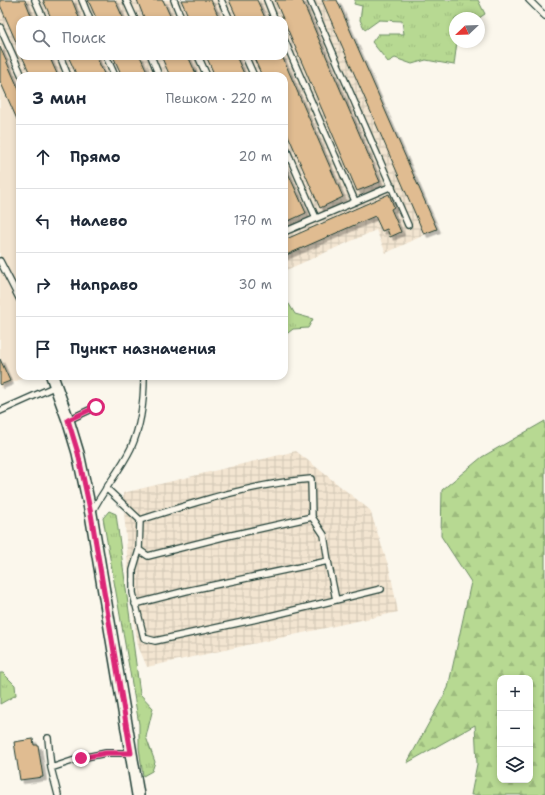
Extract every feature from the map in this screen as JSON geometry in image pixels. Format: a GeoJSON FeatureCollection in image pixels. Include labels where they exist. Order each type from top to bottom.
{"type":"FeatureCollection","features":[{"type":"Feature","properties":{"kind":"street"},"geometry":{"type":"LineString","coordinates":[[54,381],[78,453],[91,514],[138,795]]}},
{"type":"Feature","properties":{"kind":"lane"},"geometry":{"type":"LineString","coordinates":[[35,0],[42,16]]}},
{"type":"Feature","properties":{"kind":"lane"},"geometry":{"type":"LineString","coordinates":[[82,0],[88,16]]}},
{"type":"Feature","properties":{"kind":"lane"},"geometry":{"type":"LineString","coordinates":[[126,0],[133,16]]}},
{"type":"Feature","properties":{"kind":"lane"},"geometry":{"type":"LineString","coordinates":[[174,0],[180,16]]}},
{"type":"Feature","properties":{"kind":"lane"},"geometry":{"type":"LineString","coordinates":[[221,0],[228,16]]}},
{"type":"Feature","properties":{"kind":"lane"},"geometry":{"type":"LineString","coordinates":[[267,0],[274,16]]}},
{"type":"Feature","properties":{"kind":"lane"},"geometry":{"type":"LineString","coordinates":[[310,0],[408,224]]}},
{"type":"Feature","properties":{"kind":"lane"},"geometry":{"type":"LineString","coordinates":[[529,0],[545,16]]}},
{"type":"Feature","properties":{"kind":"lane"},"geometry":{"type":"LineString","coordinates":[[0,27],[20,72]]}},
{"type":"Feature","properties":{"kind":"lane"},"geometry":{"type":"LineString","coordinates":[[288,48],[355,201]]}},
{"type":"Feature","properties":{"kind":"lane"},"geometry":{"type":"LineString","coordinates":[[62,60],[66,72]]}},
{"type":"Feature","properties":{"kind":"lane"},"geometry":{"type":"LineString","coordinates":[[108,60],[112,72]]}},
{"type":"Feature","properties":{"kind":"lane"},"geometry":{"type":"LineString","coordinates":[[153,60],[158,72]]}},
{"type":"Feature","properties":{"kind":"lane"},"geometry":{"type":"LineString","coordinates":[[200,60],[205,72]]}},
{"type":"Feature","properties":{"kind":"lane"},"geometry":{"type":"LineString","coordinates":[[248,60],[252,72]]}},
{"type":"Feature","properties":{"kind":"lane"},"geometry":{"type":"LineString","coordinates":[[288,153],[316,218]]}},
{"type":"Feature","properties":{"kind":"lane"},"geometry":{"type":"LineString","coordinates":[[288,230],[392,186]]}},
{"type":"Feature","properties":{"kind":"lane"},"geometry":{"type":"LineString","coordinates":[[0,261],[16,292]]}},
{"type":"Feature","properties":{"kind":"lane"},"geometry":{"type":"LineString","coordinates":[[91,514],[131,448],[139,424],[143,402],[144,380]]}},
{"type":"Feature","properties":{"kind":"lane"},"geometry":{"type":"LineString","coordinates":[[0,411],[54,381]]}},
{"type":"Feature","properties":{"kind":"lane"},"geometry":{"type":"LineString","coordinates":[[68,420],[96,407]]}},
{"type":"Feature","properties":{"kind":"lane"},"geometry":{"type":"LineString","coordinates":[[140,520],[220,495],[284,481],[311,479],[312,517],[324,535],[336,600]]}},
{"type":"Feature","properties":{"kind":"lane"},"geometry":{"type":"LineString","coordinates":[[106,488],[140,520]]}},
{"type":"Feature","properties":{"kind":"lane"},"geometry":{"type":"LineString","coordinates":[[138,550],[148,556],[312,517]]}},
{"type":"Feature","properties":{"kind":"lane"},"geometry":{"type":"LineString","coordinates":[[140,520],[138,550],[133,570],[133,593],[144,638],[155,641],[381,589]]}},
{"type":"Feature","properties":{"kind":"lane"},"geometry":{"type":"LineString","coordinates":[[135,604],[186,591],[328,561]]}},
{"type":"Feature","properties":{"kind":"lane"},"geometry":{"type":"LineString","coordinates":[[48,738],[51,768],[58,795]]}},
{"type":"Feature","properties":{"kind":"lane"},"geometry":{"type":"LineString","coordinates":[[51,768],[81,758],[106,753],[131,753]]}},
{"type":"Feature","properties":{"kind":"shaded area"},"geometry":{"type":"Polygon","coordinates":[[[0,0],[337,0],[437,229],[386,253],[376,230],[288,269],[288,72],[16,72],[16,117],[0,81],[0,0]]]}},
{"type":"Feature","properties":{"kind":"shaded area"},"geometry":{"type":"Polygon","coordinates":[[[0,81],[16,117],[16,380],[19,380],[0,388],[0,81]]]}},
{"type":"Feature","properties":{"kind":"shaded area"},"geometry":{"type":"Polygon","coordinates":[[[296,451],[370,510],[390,571],[398,612],[147,667],[138,646],[129,585],[123,493],[296,451]]]}},
{"type":"Feature","properties":{"kind":"green space"},"geometry":{"type":"Polygon","coordinates":[[[355,0],[478,0],[484,12],[449,12],[449,48],[456,48],[454,65],[426,60],[412,64],[395,58],[388,62],[372,42],[378,34],[404,34],[402,21],[379,20],[365,30],[360,20],[362,6],[354,4],[355,0]]]}},
{"type":"Feature","properties":{"kind":"green space"},"geometry":{"type":"Polygon","coordinates":[[[288,304],[295,314],[313,319],[308,328],[293,329],[288,333],[288,304]]]}},
{"type":"Feature","properties":{"kind":"green space"},"geometry":{"type":"Polygon","coordinates":[[[545,421],[545,795],[471,795],[477,764],[475,725],[407,763],[448,688],[471,582],[441,536],[442,490],[482,457],[545,421]]]}},
{"type":"Feature","properties":{"kind":"green space"},"geometry":{"type":"Polygon","coordinates":[[[109,511],[116,514],[140,694],[153,708],[146,737],[155,762],[152,771],[143,776],[139,748],[139,724],[103,518],[109,511]]]}},
{"type":"Feature","properties":{"kind":"green space"},"geometry":{"type":"Polygon","coordinates":[[[0,673],[3,673],[15,685],[16,695],[0,704],[0,673]]]}},
{"type":"Feature","properties":{"kind":"building"},"geometry":{"type":"Polygon","coordinates":[[[0,0],[25,0],[31,16],[16,16],[16,42],[0,5],[0,0]]]}},
{"type":"Feature","properties":{"kind":"building"},"geometry":{"type":"Polygon","coordinates":[[[43,0],[72,0],[78,16],[50,16],[43,0]]]}},
{"type":"Feature","properties":{"kind":"building"},"geometry":{"type":"Polygon","coordinates":[[[88,0],[115,0],[122,16],[95,16],[88,0]]]}},
{"type":"Feature","properties":{"kind":"building"},"geometry":{"type":"Polygon","coordinates":[[[137,0],[163,0],[170,16],[143,16],[137,0]]]}},
{"type":"Feature","properties":{"kind":"building"},"geometry":{"type":"Polygon","coordinates":[[[181,0],[211,0],[218,16],[188,16],[181,0]]]}},
{"type":"Feature","properties":{"kind":"building"},"geometry":{"type":"Polygon","coordinates":[[[229,0],[257,0],[264,16],[236,16],[229,0]]]}},
{"type":"Feature","properties":{"kind":"building"},"geometry":{"type":"Polygon","coordinates":[[[275,0],[302,0],[380,182],[357,191],[288,30],[288,16],[282,16],[275,0]]]}},
{"type":"Feature","properties":{"kind":"building"},"geometry":{"type":"Polygon","coordinates":[[[322,0],[337,0],[437,229],[424,234],[322,0]]]}},
{"type":"Feature","properties":{"kind":"building"},"geometry":{"type":"Polygon","coordinates":[[[0,47],[16,83],[16,117],[0,81],[0,47]]]}},
{"type":"Feature","properties":{"kind":"building"},"geometry":{"type":"Polygon","coordinates":[[[24,60],[51,60],[56,72],[29,72],[24,60]]]}},
{"type":"Feature","properties":{"kind":"building"},"geometry":{"type":"Polygon","coordinates":[[[70,60],[98,60],[103,72],[75,72],[70,60]]]}},
{"type":"Feature","properties":{"kind":"building"},"geometry":{"type":"Polygon","coordinates":[[[115,60],[142,60],[147,72],[120,72],[115,60]]]}},
{"type":"Feature","properties":{"kind":"building"},"geometry":{"type":"Polygon","coordinates":[[[163,60],[190,60],[195,72],[168,72],[163,60]]]}},
{"type":"Feature","properties":{"kind":"building"},"geometry":{"type":"Polygon","coordinates":[[[208,60],[238,60],[243,72],[213,72],[208,60]]]}},
{"type":"Feature","properties":{"kind":"building"},"geometry":{"type":"Polygon","coordinates":[[[255,60],[284,60],[343,197],[320,208],[288,135],[288,72],[260,72],[255,60]]]}},
{"type":"Feature","properties":{"kind":"building"},"geometry":{"type":"Polygon","coordinates":[[[288,173],[306,213],[288,221],[288,173]]]}},
{"type":"Feature","properties":{"kind":"building"},"geometry":{"type":"Polygon","coordinates":[[[389,194],[394,207],[391,209],[401,232],[390,237],[387,229],[382,231],[375,216],[288,254],[288,238],[389,194]]]}},
{"type":"Feature","properties":{"kind":"building"},"geometry":{"type":"Polygon","coordinates":[[[0,359],[10,381],[0,385],[0,359]]]}},
{"type":"Feature","properties":{"kind":"building"},"geometry":{"type":"Polygon","coordinates":[[[33,739],[34,745],[38,745],[43,777],[20,780],[14,742],[33,739]]]}},
{"type":"Feature","properties":{"kind":"route"},"geometry":{"type":"LineString","coordinates":[[81,758],[106,753],[131,753],[91,514],[78,453],[68,420],[96,407]]}}]}
